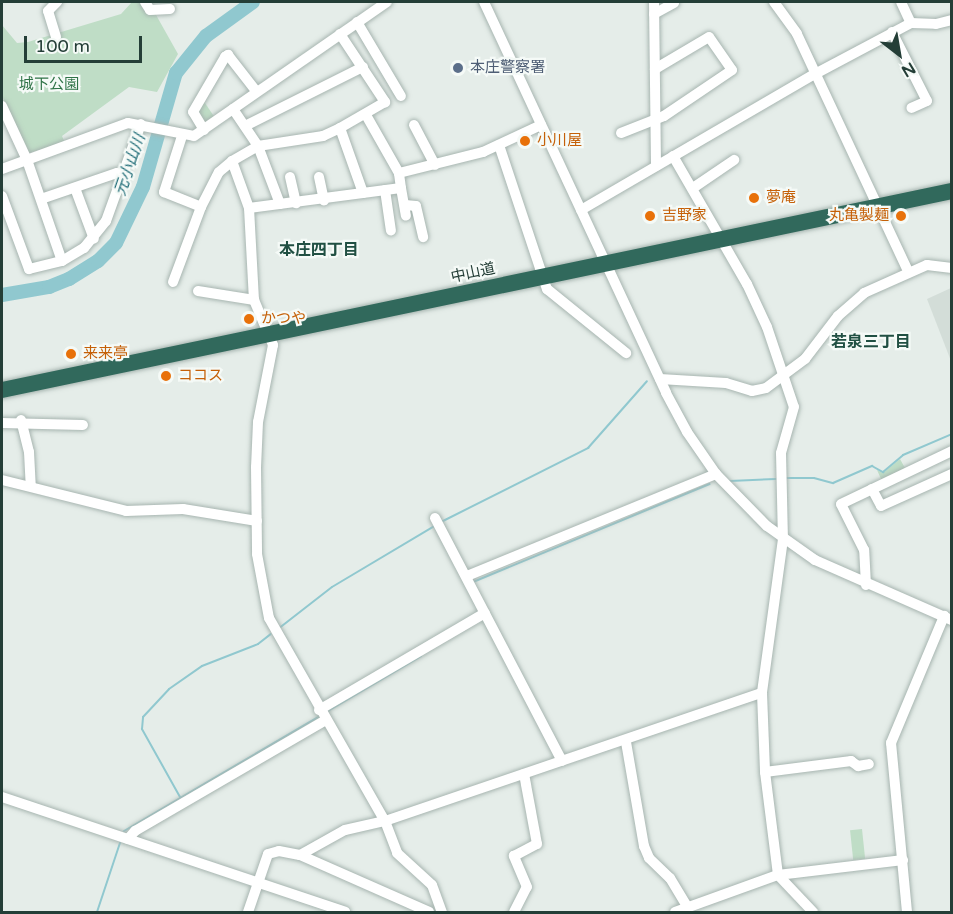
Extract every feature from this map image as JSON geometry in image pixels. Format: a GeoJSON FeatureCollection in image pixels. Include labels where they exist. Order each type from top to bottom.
{"type":"FeatureCollection","features":[{"type":"Feature","properties":{"kind":"highway","name":"中山道"},"geometry":{"type":"LineString","coordinates":[[2,390],[951,191]]}},
{"type":"Feature","properties":{"kind":"street"},"geometry":{"type":"LineString","coordinates":[[56,37],[48,11],[57,2]]}},
{"type":"Feature","properties":{"kind":"street"},"geometry":{"type":"LineString","coordinates":[[145,2],[150,10],[170,9]]}},
{"type":"Feature","properties":{"kind":"street"},"geometry":{"type":"LineString","coordinates":[[2,169],[128,123],[178,135],[204,130],[256,91],[387,2]]}},
{"type":"Feature","properties":{"kind":"street"},"geometry":{"type":"LineString","coordinates":[[484,2],[660,379],[687,432],[716,474],[783,539],[866,585],[947,618],[891,743],[907,912]]}},
{"type":"Feature","properties":{"kind":"street"},"geometry":{"type":"LineString","coordinates":[[654,2],[656,166]]}},
{"type":"Feature","properties":{"kind":"street"},"geometry":{"type":"LineString","coordinates":[[774,2],[785,13],[880,206],[908,271]]}},
{"type":"Feature","properties":{"kind":"street"},"geometry":{"type":"LineString","coordinates":[[901,2],[911,22]]}},
{"type":"Feature","properties":{"kind":"street"},"geometry":{"type":"LineString","coordinates":[[654,14],[674,3]]}},
{"type":"Feature","properties":{"kind":"street"},"geometry":{"type":"LineString","coordinates":[[581,210],[815,74],[911,22],[936,24],[951,20]]}},
{"type":"Feature","properties":{"kind":"street"},"geometry":{"type":"LineString","coordinates":[[357,22],[401,96]]}},
{"type":"Feature","properties":{"kind":"street"},"geometry":{"type":"LineString","coordinates":[[892,32],[927,101],[911,108]]}},
{"type":"Feature","properties":{"kind":"street"},"geometry":{"type":"LineString","coordinates":[[173,282],[201,207],[219,172],[232,161],[258,146],[323,136],[366,115],[386,102],[340,34]]}},
{"type":"Feature","properties":{"kind":"street"},"geometry":{"type":"LineString","coordinates":[[621,133],[655,120],[732,70],[709,37],[655,69]]}},
{"type":"Feature","properties":{"kind":"street"},"geometry":{"type":"LineString","coordinates":[[204,130],[193,112],[199,95],[225,57],[228,55],[256,91]]}},
{"type":"Feature","properties":{"kind":"street"},"geometry":{"type":"LineString","coordinates":[[245,126],[363,67]]}},
{"type":"Feature","properties":{"kind":"street"},"geometry":{"type":"LineString","coordinates":[[2,106],[27,160],[62,261]]}},
{"type":"Feature","properties":{"kind":"street"},"geometry":{"type":"LineString","coordinates":[[233,109],[258,146],[280,204]]}},
{"type":"Feature","properties":{"kind":"street"},"geometry":{"type":"LineString","coordinates":[[366,115],[399,173],[406,210],[416,206],[423,237]]}},
{"type":"Feature","properties":{"kind":"street"},"geometry":{"type":"LineString","coordinates":[[2,196],[29,269],[62,261],[93,239],[106,221],[144,125]]}},
{"type":"Feature","properties":{"kind":"street"},"geometry":{"type":"LineString","coordinates":[[414,125],[435,165]]}},
{"type":"Feature","properties":{"kind":"street"},"geometry":{"type":"LineString","coordinates":[[399,173],[435,165],[500,145],[541,125]]}},
{"type":"Feature","properties":{"kind":"street"},"geometry":{"type":"LineString","coordinates":[[340,128],[363,193]]}},
{"type":"Feature","properties":{"kind":"street"},"geometry":{"type":"LineString","coordinates":[[178,135],[164,192],[201,207]]}},
{"type":"Feature","properties":{"kind":"street"},"geometry":{"type":"LineString","coordinates":[[500,145],[524,229],[549,293],[626,353]]}},
{"type":"Feature","properties":{"kind":"street"},"geometry":{"type":"LineString","coordinates":[[673,156],[722,239],[767,327],[782,378],[794,407],[781,453],[783,539],[762,693],[765,772],[777,875],[813,912]]}},
{"type":"Feature","properties":{"kind":"street"},"geometry":{"type":"LineString","coordinates":[[693,188],[734,160]]}},
{"type":"Feature","properties":{"kind":"street"},"geometry":{"type":"LineString","coordinates":[[232,161],[249,208],[254,300],[273,345],[258,422],[257,554],[269,618],[385,821],[397,853],[432,885],[442,912]]}},
{"type":"Feature","properties":{"kind":"street"},"geometry":{"type":"LineString","coordinates":[[41,200],[117,173],[124,175]]}},
{"type":"Feature","properties":{"kind":"street"},"geometry":{"type":"LineString","coordinates":[[290,177],[296,203]]}},
{"type":"Feature","properties":{"kind":"street"},"geometry":{"type":"LineString","coordinates":[[319,177],[324,200]]}},
{"type":"Feature","properties":{"kind":"street"},"geometry":{"type":"LineString","coordinates":[[75,188],[93,239]]}},
{"type":"Feature","properties":{"kind":"street"},"geometry":{"type":"LineString","coordinates":[[249,208],[324,200],[401,188]]}},
{"type":"Feature","properties":{"kind":"street"},"geometry":{"type":"LineString","coordinates":[[385,190],[391,231]]}},
{"type":"Feature","properties":{"kind":"street"},"geometry":{"type":"LineString","coordinates":[[660,379],[726,383],[752,391],[782,378],[805,359],[848,304],[908,271],[927,265],[951,268]]}},
{"type":"Feature","properties":{"kind":"street"},"geometry":{"type":"LineString","coordinates":[[198,291],[254,300]]}},
{"type":"Feature","properties":{"kind":"street"},"geometry":{"type":"LineString","coordinates":[[21,420],[29,452],[31,485]]}},
{"type":"Feature","properties":{"kind":"street"},"geometry":{"type":"LineString","coordinates":[[2,423],[21,420],[83,425]]}},
{"type":"Feature","properties":{"kind":"street"},"geometry":{"type":"LineString","coordinates":[[866,585],[864,550],[841,504],[951,451]]}},
{"type":"Feature","properties":{"kind":"street"},"geometry":{"type":"LineString","coordinates":[[467,576],[716,474]]}},
{"type":"Feature","properties":{"kind":"street"},"geometry":{"type":"LineString","coordinates":[[872,489],[881,506],[951,474]]}},
{"type":"Feature","properties":{"kind":"street"},"geometry":{"type":"LineString","coordinates":[[2,480],[31,485],[126,511],[183,509],[257,521]]}},
{"type":"Feature","properties":{"kind":"street"},"geometry":{"type":"LineString","coordinates":[[435,518],[562,761]]}},
{"type":"Feature","properties":{"kind":"street"},"geometry":{"type":"LineString","coordinates":[[320,710],[485,612]]}},
{"type":"Feature","properties":{"kind":"street"},"geometry":{"type":"LineString","coordinates":[[300,855],[345,830],[385,821],[562,761],[626,742],[762,693]]}},
{"type":"Feature","properties":{"kind":"street"},"geometry":{"type":"LineString","coordinates":[[128,839],[135,831],[326,720]]}},
{"type":"Feature","properties":{"kind":"street"},"geometry":{"type":"LineString","coordinates":[[626,742],[644,846],[649,858],[670,878],[687,906]]}},
{"type":"Feature","properties":{"kind":"street"},"geometry":{"type":"LineString","coordinates":[[765,772],[851,762],[858,766],[869,764]]}},
{"type":"Feature","properties":{"kind":"street"},"geometry":{"type":"LineString","coordinates":[[514,912],[527,887],[514,856],[537,844],[524,774]]}},
{"type":"Feature","properties":{"kind":"street"},"geometry":{"type":"LineString","coordinates":[[2,797],[345,912]]}},
{"type":"Feature","properties":{"kind":"street"},"geometry":{"type":"LineString","coordinates":[[249,912],[268,854],[279,851],[300,855],[429,912]]}},
{"type":"Feature","properties":{"kind":"street"},"geometry":{"type":"LineString","coordinates":[[675,912],[777,875],[903,860]]}},
{"type":"Feature","properties":{"kind":"shaded area"},"geometry":{"type":"Polygon","coordinates":[[[951,288],[951,361],[927,299],[951,288]]]}},
{"type":"Feature","properties":{"kind":"green space","name":"城下公園"},"geometry":{"type":"Polygon","coordinates":[[[132,2],[146,2],[151,6],[178,54],[157,92],[129,87],[62,136],[65,143],[28,153],[2,96],[2,25],[17,43],[28,42],[121,14],[132,2]]]}},
{"type":"Feature","properties":{"kind":"green space"},"geometry":{"type":"Polygon","coordinates":[[[201,97],[215,118],[206,125],[195,114],[201,97]]]}},
{"type":"Feature","properties":{"kind":"green space"},"geometry":{"type":"Polygon","coordinates":[[[900,459],[906,470],[882,481],[877,470],[883,473],[900,459]]]}},
{"type":"Feature","properties":{"kind":"green space"},"geometry":{"type":"Polygon","coordinates":[[[862,829],[865,859],[853,860],[850,830],[862,829]]]}},
{"type":"Feature","properties":{"kind":"waterway","name":"元小山川"},"geometry":{"type":"LineString","coordinates":[[2,295],[49,287],[69,279],[98,261],[116,243],[143,187],[176,73],[206,36],[253,2]]}},
{"type":"Feature","properties":{"kind":"waterway"},"geometry":{"type":"LineString","coordinates":[[441,522],[588,448],[647,381]]}},
{"type":"Feature","properties":{"kind":"waterway"},"geometry":{"type":"LineString","coordinates":[[785,478],[814,478],[833,483],[872,466],[883,472],[903,455],[952,434]]}},
{"type":"Feature","properties":{"kind":"waterway"},"geometry":{"type":"LineString","coordinates":[[730,481],[776,479]]}},
{"type":"Feature","properties":{"kind":"waterway"},"geometry":{"type":"LineString","coordinates":[[473,582],[710,484]]}},
{"type":"Feature","properties":{"kind":"waterway"},"geometry":{"type":"LineString","coordinates":[[278,629],[332,587],[436,525]]}},
{"type":"Feature","properties":{"kind":"waterway"},"geometry":{"type":"LineString","coordinates":[[180,797],[142,729],[143,717],[169,689],[202,666],[258,644],[271,634]]}},
{"type":"Feature","properties":{"kind":"waterway"},"geometry":{"type":"LineString","coordinates":[[328,711],[421,656]]}},
{"type":"Feature","properties":{"kind":"waterway"},"geometry":{"type":"LineString","coordinates":[[124,831],[318,717]]}},
{"type":"Feature","properties":{"kind":"waterway"},"geometry":{"type":"LineString","coordinates":[[97,912],[120,843]]}},
{"type":"Feature","properties":{"kind":"place","name":"本庄警察署"},"geometry":{"type":"Point","coordinates":[458,68]}},
{"type":"Feature","properties":{"kind":"place","name":"小川屋"},"geometry":{"type":"Point","coordinates":[525,141]}},
{"type":"Feature","properties":{"kind":"place","name":"夢庵"},"geometry":{"type":"Point","coordinates":[754,198]}},
{"type":"Feature","properties":{"kind":"place","name":"吉野家"},"geometry":{"type":"Point","coordinates":[650,216]}},
{"type":"Feature","properties":{"kind":"place","name":"丸亀製麺"},"geometry":{"type":"Point","coordinates":[901,216]}},
{"type":"Feature","properties":{"kind":"place","name":"かつや"},"geometry":{"type":"Point","coordinates":[249,319]}},
{"type":"Feature","properties":{"kind":"place","name":"来来亭"},"geometry":{"type":"Point","coordinates":[71,354]}},
{"type":"Feature","properties":{"kind":"place","name":"ココス"},"geometry":{"type":"Point","coordinates":[166,376]}},
{"type":"Feature","properties":{"kind":"district","name":"本庄四丁目"},"geometry":{"type":"Point","coordinates":[319,250]}},
{"type":"Feature","properties":{"kind":"district","name":"若泉三丁目"},"geometry":{"type":"Point","coordinates":[871,342]}}]}
